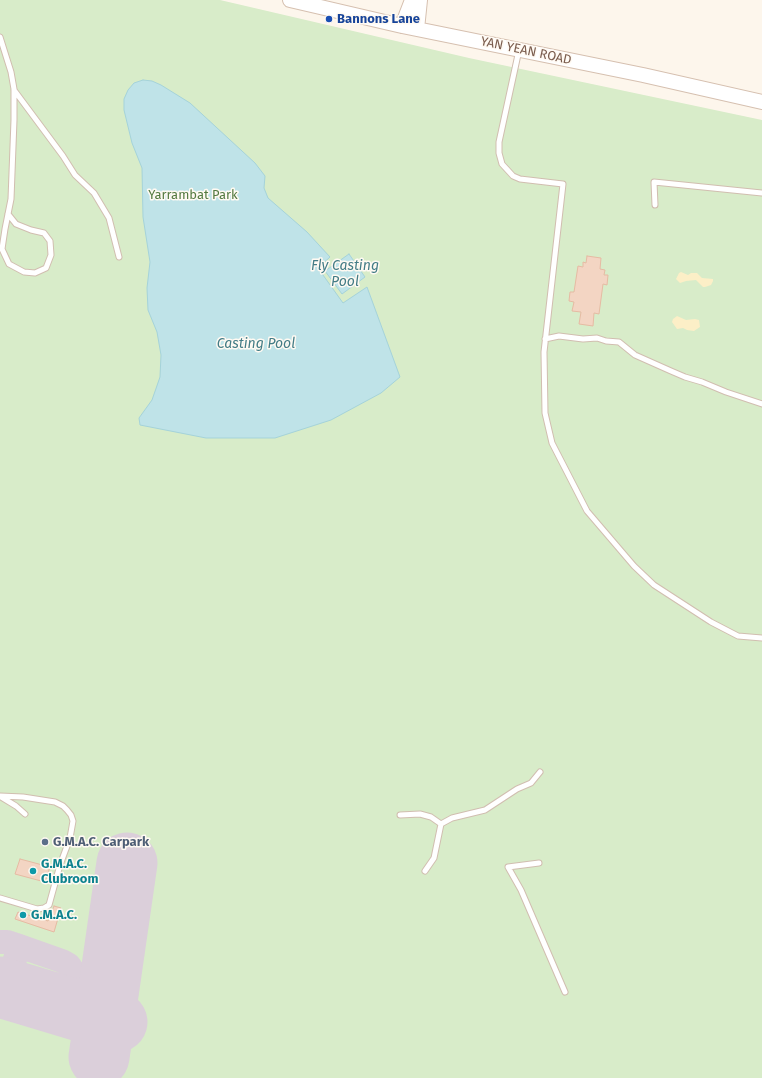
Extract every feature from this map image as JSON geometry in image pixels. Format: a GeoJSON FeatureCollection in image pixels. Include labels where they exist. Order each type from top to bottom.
{"type":"FeatureCollection","features":[{"type":"Feature","properties":{"kind":"main road","name":"YAN YEAN ROAD"},"geometry":{"type":"LineString","coordinates":[[290,0],[402,26],[643,75],[762,102]]}},
{"type":"Feature","properties":{"kind":"main road"},"geometry":{"type":"LineString","coordinates":[[402,26],[412,0]]}},
{"type":"Feature","properties":{"kind":"main road"},"geometry":{"type":"LineString","coordinates":[[417,29],[420,0]]}},
{"type":"Feature","properties":{"kind":"lane"},"geometry":{"type":"LineString","coordinates":[[0,37],[11,72],[14,89],[11,199],[8,214],[2,249],[9,264],[24,272],[35,273],[46,268],[51,255],[50,241],[44,233],[16,224],[8,214]]}},
{"type":"Feature","properties":{"kind":"lane"},"geometry":{"type":"LineString","coordinates":[[519,50],[499,142],[499,153],[502,164],[513,176],[520,179],[563,184],[544,352],[545,412],[552,443],[587,511],[634,566],[654,585],[711,622],[738,636],[762,638]]}},
{"type":"Feature","properties":{"kind":"lane"},"geometry":{"type":"LineString","coordinates":[[14,89],[63,156],[75,175],[94,193],[108,218],[119,257]]}},
{"type":"Feature","properties":{"kind":"lane"},"geometry":{"type":"LineString","coordinates":[[655,205],[654,182],[762,193]]}},
{"type":"Feature","properties":{"kind":"lane"},"geometry":{"type":"LineString","coordinates":[[545,339],[559,336],[583,339],[597,338],[606,341],[619,342],[635,355],[678,375],[702,382],[762,404]]}},
{"type":"Feature","properties":{"kind":"lane"},"geometry":{"type":"LineString","coordinates":[[425,871],[434,858],[441,824],[452,818],[485,810],[517,789],[531,783],[540,772]]}},
{"type":"Feature","properties":{"kind":"lane"},"geometry":{"type":"LineString","coordinates":[[0,796],[16,806],[25,814]]}},
{"type":"Feature","properties":{"kind":"lane"},"geometry":{"type":"LineString","coordinates":[[0,796],[23,797],[55,802],[68,810],[73,821],[70,838],[60,865],[49,905],[44,908],[37,909],[0,898]]}},
{"type":"Feature","properties":{"kind":"lane"},"geometry":{"type":"LineString","coordinates":[[400,814],[420,814],[431,817],[441,824]]}},
{"type":"Feature","properties":{"kind":"lane"},"geometry":{"type":"LineString","coordinates":[[538,863],[508,867],[521,890],[565,992]]}},
{"type":"Feature","properties":{"kind":"green space","name":"Yarrambat Park"},"geometry":{"type":"Polygon","coordinates":[[[0,0],[220,0],[469,58],[762,120],[762,1078],[0,1078],[0,0]]]}},
{"type":"Feature","properties":{"kind":"sand"},"geometry":{"type":"Polygon","coordinates":[[[681,272],[688,275],[691,273],[697,273],[702,278],[713,279],[713,281],[711,285],[705,287],[703,287],[696,280],[680,283],[676,279],[681,272]]]}},
{"type":"Feature","properties":{"kind":"sand"},"geometry":{"type":"Polygon","coordinates":[[[677,316],[686,320],[699,320],[700,327],[694,331],[683,328],[677,329],[672,322],[677,316]]]}},
{"type":"Feature","properties":{"kind":"water","name":"Casting Pool"},"geometry":{"type":"Polygon","coordinates":[[[143,80],[152,81],[161,85],[190,103],[255,163],[265,176],[264,188],[268,198],[307,232],[330,257],[318,268],[343,303],[367,287],[400,377],[381,393],[331,420],[275,438],[206,438],[140,425],[139,418],[152,400],[160,377],[161,355],[157,332],[148,310],[147,288],[150,262],[143,217],[142,168],[132,143],[124,110],[124,99],[128,90],[134,83],[143,80]]]}},
{"type":"Feature","properties":{"kind":"water","name":"Fly Casting Pool"},"geometry":{"type":"Polygon","coordinates":[[[349,254],[365,277],[342,294],[325,271],[349,254]]]}},
{"type":"Feature","properties":{"kind":"building"},"geometry":{"type":"Polygon","coordinates":[[[587,256],[601,258],[600,269],[605,270],[604,275],[608,275],[607,285],[603,284],[599,314],[594,313],[593,326],[579,324],[581,312],[572,311],[574,302],[569,301],[570,292],[574,292],[578,266],[583,267],[583,262],[586,263],[587,256]]]}},
{"type":"Feature","properties":{"kind":"building","name":"G.M.A.C. Clubroom"},"geometry":{"type":"Polygon","coordinates":[[[20,859],[50,867],[45,882],[15,874],[20,859]]]}},
{"type":"Feature","properties":{"kind":"building","name":"G.M.A.C."},"geometry":{"type":"Polygon","coordinates":[[[54,906],[61,908],[54,932],[15,919],[18,912],[48,921],[54,906]]]}},
{"type":"Feature","properties":{"kind":"taxiway"},"geometry":{"type":"LineString","coordinates":[[0,942],[7,942],[62,961],[69,965],[74,972],[82,1011]]}},
{"type":"Feature","properties":{"kind":"taxiway"},"geometry":{"type":"LineString","coordinates":[[6,989],[19,946]]}},
{"type":"Feature","properties":{"kind":"runway"},"geometry":{"type":"LineString","coordinates":[[99,1057],[127,863]]}},
{"type":"Feature","properties":{"kind":"runway"},"geometry":{"type":"LineString","coordinates":[[0,987],[117,1022]]}},
{"type":"Feature","properties":{"kind":"place","name":"Bannons Lane"},"geometry":{"type":"Point","coordinates":[329,19]}},
{"type":"Feature","properties":{"kind":"place","name":"G.M.A.C. Carpark"},"geometry":{"type":"Point","coordinates":[45,842]}},
{"type":"Feature","properties":{"kind":"place","name":"G.M.A.C. Clubroom"},"geometry":{"type":"Point","coordinates":[33,871]}},
{"type":"Feature","properties":{"kind":"place","name":"G.M.A.C."},"geometry":{"type":"Point","coordinates":[23,915]}}]}
